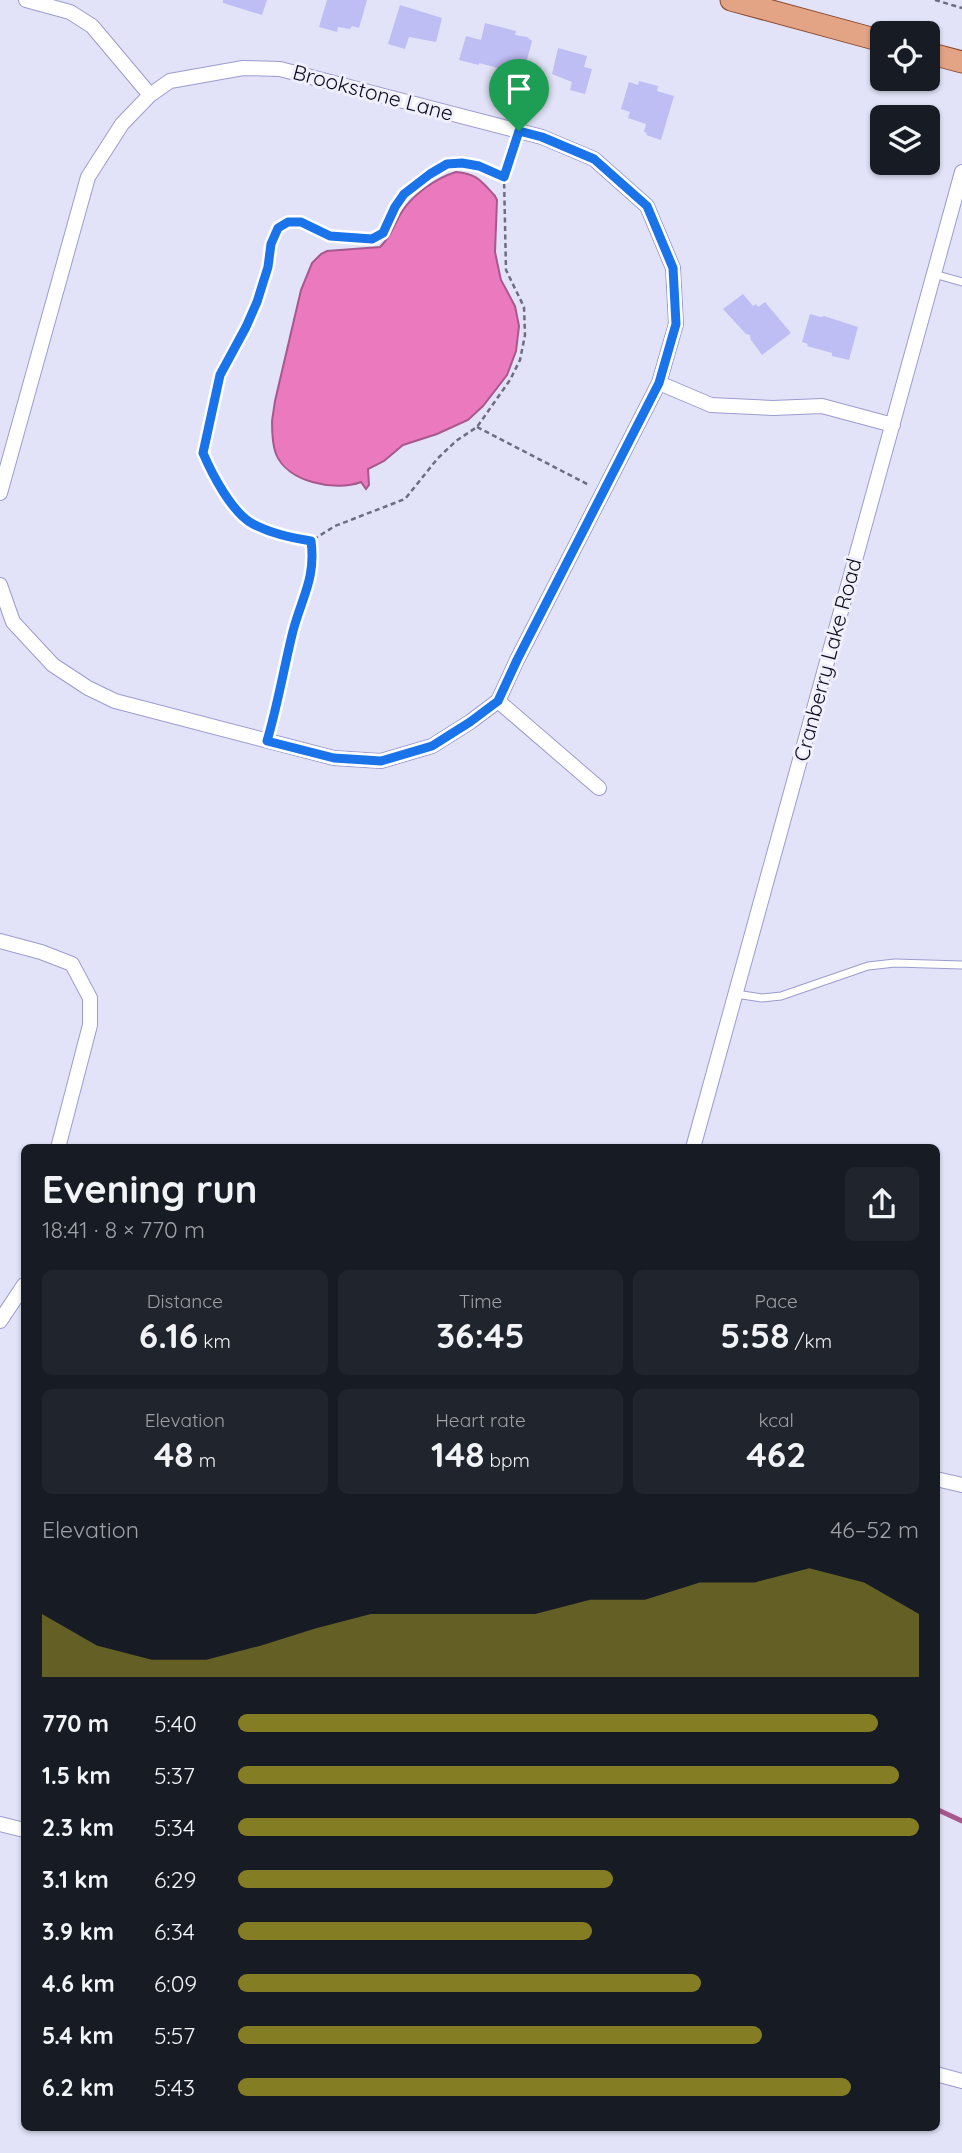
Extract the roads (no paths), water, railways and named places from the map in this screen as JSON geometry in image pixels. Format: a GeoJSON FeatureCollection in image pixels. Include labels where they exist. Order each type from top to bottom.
{"type":"FeatureCollection","features":[{"type":"Feature","properties":{"kind":"main road"},"geometry":{"type":"LineString","coordinates":[[731,0],[870,38]]}},
{"type":"Feature","properties":{"kind":"main road"},"geometry":{"type":"LineString","coordinates":[[940,56],[962,62]]}},
{"type":"Feature","properties":{"kind":"street"},"geometry":{"type":"LineString","coordinates":[[26,0],[70,12],[92,26],[150,94]]}},
{"type":"Feature","properties":{"kind":"street","name":"Brookstone Lane"},"geometry":{"type":"LineString","coordinates":[[0,493],[88,177],[122,124],[150,94],[170,81],[243,68],[280,69],[542,137],[594,159],[647,206],[673,268],[676,324],[659,383],[498,701],[432,746],[381,761],[334,758],[115,701],[88,688],[53,665],[13,622],[0,585]]}},
{"type":"Feature","properties":{"kind":"street","name":"Cranberry Lake Road"},"geometry":{"type":"LineString","coordinates":[[694,1144],[962,172]]}},
{"type":"Feature","properties":{"kind":"street"},"geometry":{"type":"LineString","coordinates":[[659,383],[711,405],[822,407],[893,425]]}},
{"type":"Feature","properties":{"kind":"street"},"geometry":{"type":"LineString","coordinates":[[498,701],[599,788]]}},
{"type":"Feature","properties":{"kind":"street"},"geometry":{"type":"LineString","coordinates":[[0,941],[72,964],[90,998],[90,1025],[59,1144]]}},
{"type":"Feature","properties":{"kind":"street"},"geometry":{"type":"LineString","coordinates":[[0,1321],[21,1290]]}},
{"type":"Feature","properties":{"kind":"street"},"geometry":{"type":"LineString","coordinates":[[940,1480],[962,1485]]}},
{"type":"Feature","properties":{"kind":"street"},"geometry":{"type":"LineString","coordinates":[[0,1824],[21,1829]]}},
{"type":"Feature","properties":{"kind":"street"},"geometry":{"type":"LineString","coordinates":[[940,2075],[962,2081]]}},
{"type":"Feature","properties":{"kind":"lane"},"geometry":{"type":"LineString","coordinates":[[934,274],[962,282]]}},
{"type":"Feature","properties":{"kind":"lane"},"geometry":{"type":"LineString","coordinates":[[736,994],[762,998],[780,996],[868,966],[895,963],[962,965]]}},
{"type":"Feature","properties":{"kind":"waterway"},"geometry":{"type":"LineString","coordinates":[[940,1811],[962,1821]]}}]}
